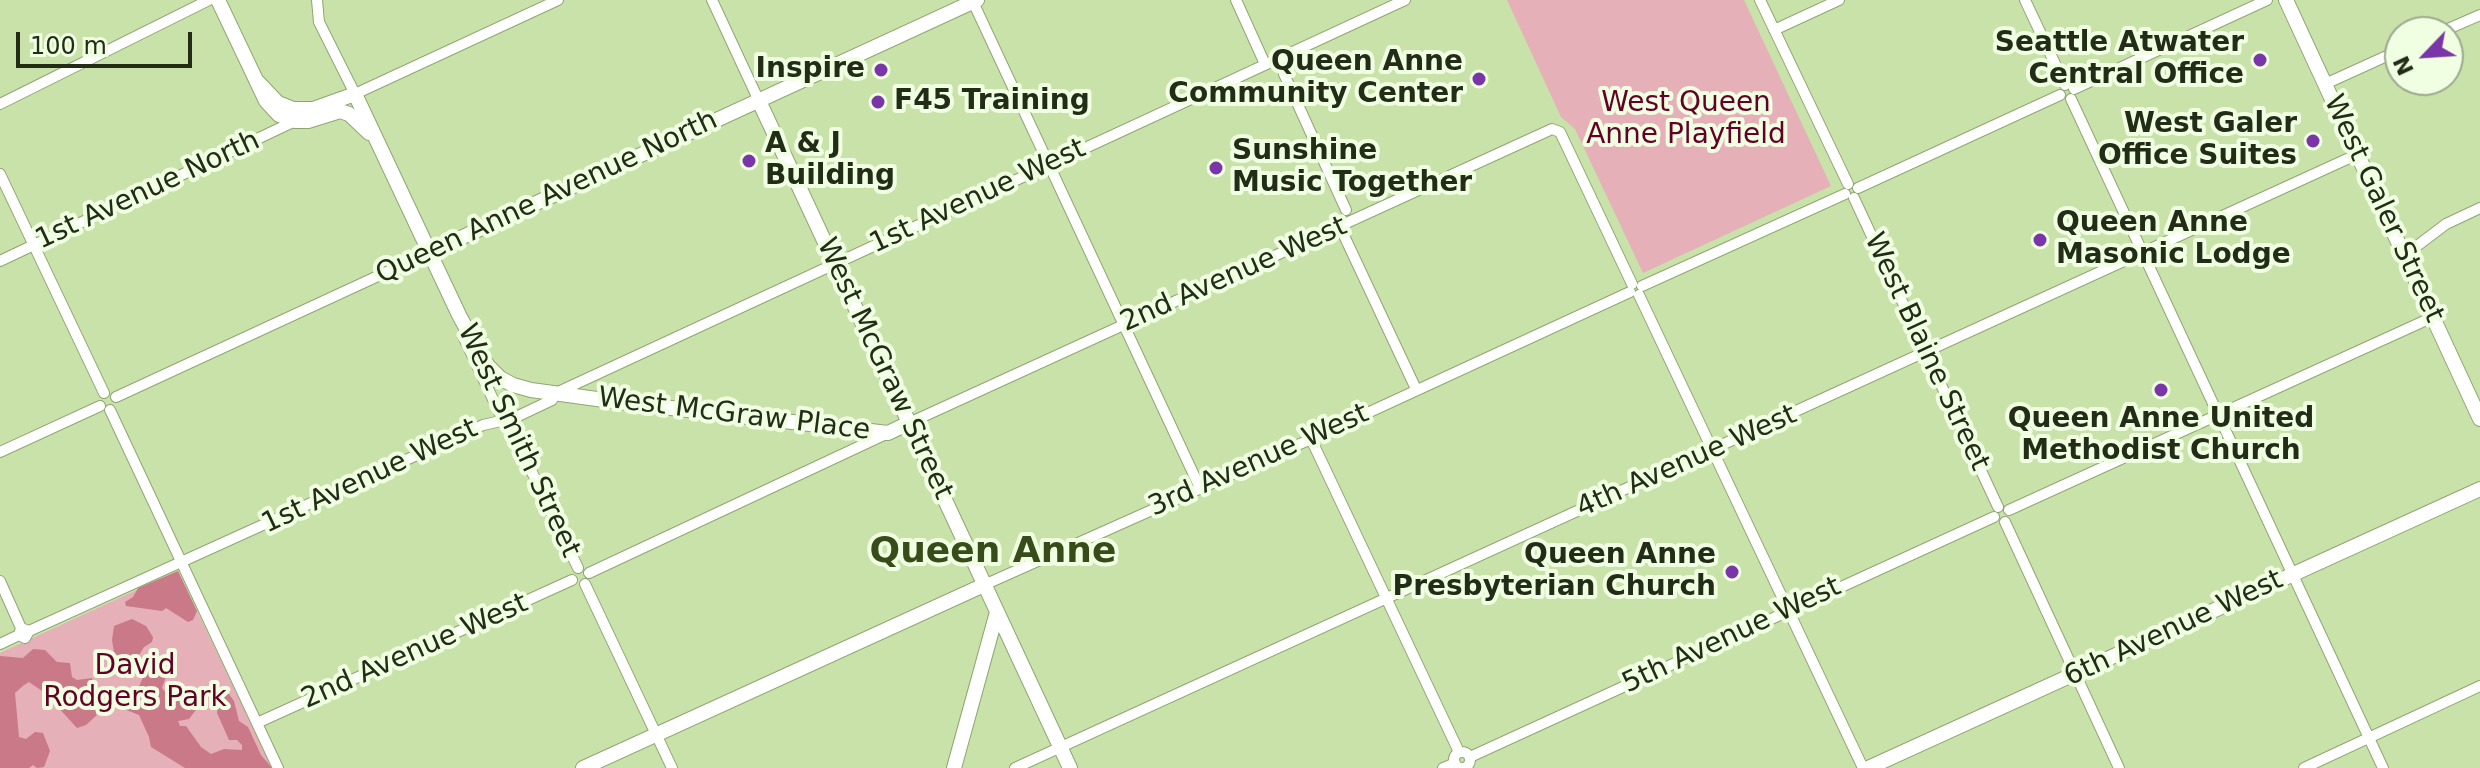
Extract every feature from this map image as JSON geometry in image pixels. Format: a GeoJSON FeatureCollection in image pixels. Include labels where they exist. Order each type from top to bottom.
{"type":"FeatureCollection","features":[{"type":"Feature","properties":{"kind":"street"},"geometry":{"type":"LineString","coordinates":[[0,104],[209,0]]}},
{"type":"Feature","properties":{"kind":"street"},"geometry":{"type":"LineString","coordinates":[[218,0],[273,110],[285,119],[295,121],[308,121],[340,111],[349,114],[383,152]]}},
{"type":"Feature","properties":{"kind":"street"},"geometry":{"type":"LineString","coordinates":[[317,0],[319,22],[383,152]]}},
{"type":"Feature","properties":{"kind":"street","name":"1st Avenue North"},"geometry":{"type":"LineString","coordinates":[[258,82],[278,103],[293,109],[313,109],[355,94],[558,0]]}},
{"type":"Feature","properties":{"kind":"street"},"geometry":{"type":"LineString","coordinates":[[712,0],[759,101]]}},
{"type":"Feature","properties":{"kind":"street"},"geometry":{"type":"LineString","coordinates":[[1236,0],[1265,64]]}},
{"type":"Feature","properties":{"kind":"street","name":"1st Avenue West"},"geometry":{"type":"LineString","coordinates":[[0,644],[483,425],[514,418],[552,400],[556,393],[1405,0]]}},
{"type":"Feature","properties":{"kind":"street","name":"West Blaine Street"},"geometry":{"type":"LineString","coordinates":[[1760,0],[2119,768]]}},
{"type":"Feature","properties":{"kind":"street"},"geometry":{"type":"LineString","coordinates":[[1774,30],[1839,0]]}},
{"type":"Feature","properties":{"kind":"street"},"geometry":{"type":"LineString","coordinates":[[2025,0],[2383,768]]}},
{"type":"Feature","properties":{"kind":"street","name":"3rd Avenue West"},"geometry":{"type":"LineString","coordinates":[[583,768],[1311,439],[2267,0]]}},
{"type":"Feature","properties":{"kind":"street","name":"West Galer Street"},"geometry":{"type":"LineString","coordinates":[[2286,0],[2433,317],[2476,398],[2480,419]]}},
{"type":"Feature","properties":{"kind":"street"},"geometry":{"type":"LineString","coordinates":[[974,1],[1200,488]]}},
{"type":"Feature","properties":{"kind":"street","name":"Queen Anne Avenue North"},"geometry":{"type":"LineString","coordinates":[[116,397],[974,1]]}},
{"type":"Feature","properties":{"kind":"street"},"geometry":{"type":"LineString","coordinates":[[2325,84],[2384,57]]}},
{"type":"Feature","properties":{"kind":"street"},"geometry":{"type":"LineString","coordinates":[[1284,74],[1346,210]]}},
{"type":"Feature","properties":{"kind":"street","name":"West McGraw Street"},"geometry":{"type":"LineString","coordinates":[[759,101],[1070,768]]}},
{"type":"Feature","properties":{"kind":"street","name":"1st Avenue North"},"geometry":{"type":"LineString","coordinates":[[0,261],[295,121]]}},
{"type":"Feature","properties":{"kind":"street","name":"2nd Avenue West"},"geometry":{"type":"LineString","coordinates":[[909,423],[1546,132],[1558,130],[1635,289]]}},
{"type":"Feature","properties":{"kind":"street","name":"West Smith Street"},"geometry":{"type":"LineString","coordinates":[[383,152],[459,315],[488,366],[500,378],[531,390],[556,393]]}},
{"type":"Feature","properties":{"kind":"street","name":"4th Avenue West"},"geometry":{"type":"LineString","coordinates":[[1015,768],[2358,154]]}},
{"type":"Feature","properties":{"kind":"street"},"geometry":{"type":"LineString","coordinates":[[0,174],[104,393]]}},
{"type":"Feature","properties":{"kind":"street"},"geometry":{"type":"LineString","coordinates":[[2405,255],[2446,224],[2480,208]]}},
{"type":"Feature","properties":{"kind":"street"},"geometry":{"type":"LineString","coordinates":[[1340,227],[1416,389]]}},
{"type":"Feature","properties":{"kind":"street"},"geometry":{"type":"LineString","coordinates":[[1635,289],[1866,768]]}},
{"type":"Feature","properties":{"kind":"street","name":"West Smith Street"},"geometry":{"type":"LineString","coordinates":[[459,315],[463,336],[499,412],[506,418],[583,570]]}},
{"type":"Feature","properties":{"kind":"street","name":"5th Avenue West"},"geometry":{"type":"LineString","coordinates":[[1443,768],[2433,317]]}},
{"type":"Feature","properties":{"kind":"street"},"geometry":{"type":"LineString","coordinates":[[0,452],[117,405],[116,397],[104,393]]}},
{"type":"Feature","properties":{"kind":"street"},"geometry":{"type":"LineString","coordinates":[[104,393],[99,400],[182,563],[278,768]]}},
{"type":"Feature","properties":{"kind":"street","name":"West McGraw Place"},"geometry":{"type":"LineString","coordinates":[[556,393],[888,433],[909,423]]}},
{"type":"Feature","properties":{"kind":"street"},"geometry":{"type":"LineString","coordinates":[[583,570],[588,581],[578,585],[572,580],[572,574],[888,433]]}},
{"type":"Feature","properties":{"kind":"street"},"geometry":{"type":"LineString","coordinates":[[1311,439],[1463,761]]}},
{"type":"Feature","properties":{"kind":"street","name":"6th Avenue West"},"geometry":{"type":"LineString","coordinates":[[1866,768],[2480,489]]}},
{"type":"Feature","properties":{"kind":"street","name":"2nd Avenue West"},"geometry":{"type":"LineString","coordinates":[[257,723],[572,580]]}},
{"type":"Feature","properties":{"kind":"street"},"geometry":{"type":"LineString","coordinates":[[0,581],[23,632]]}},
{"type":"Feature","properties":{"kind":"street","name":"West Smith Street"},"geometry":{"type":"LineString","coordinates":[[585,584],[672,768]]}},
{"type":"Feature","properties":{"kind":"street"},"geometry":{"type":"LineString","coordinates":[[954,768],[997,612]]}},
{"type":"Feature","properties":{"kind":"street"},"geometry":{"type":"LineString","coordinates":[[2304,768],[2480,686]]}},
{"type":"Feature","properties":{"kind":"green space","name":"West Queen Anne Playfield"},"geometry":{"type":"Polygon","coordinates":[[[1507,0],[1744,0],[1831,186],[1643,273],[1575,129],[1561,117],[1507,0]]]}},
{"type":"Feature","properties":{"kind":"green space","name":"David Rodgers Park"},"geometry":{"type":"Polygon","coordinates":[[[178,571],[272,768],[0,768],[0,653],[178,571]]]}},
{"type":"Feature","properties":{"kind":"shaded area"},"geometry":{"type":"Polygon","coordinates":[[[178,571],[197,611],[193,620],[188,622],[166,608],[162,611],[126,606],[125,602],[133,597],[138,588],[178,571]]]}},
{"type":"Feature","properties":{"kind":"shaded area"},"geometry":{"type":"Polygon","coordinates":[[[132,619],[146,626],[153,637],[152,642],[144,647],[138,657],[116,663],[112,640],[114,626],[132,619]]]}},
{"type":"Feature","properties":{"kind":"shaded area"},"geometry":{"type":"Polygon","coordinates":[[[33,649],[45,650],[57,662],[70,663],[72,677],[77,680],[92,678],[91,699],[98,714],[86,725],[77,728],[45,693],[29,682],[15,693],[19,737],[26,739],[35,732],[43,733],[50,751],[44,767],[0,768],[0,656],[23,658],[33,649]]]}},
{"type":"Feature","properties":{"kind":"shaded area"},"geometry":{"type":"Polygon","coordinates":[[[161,660],[167,674],[162,688],[166,693],[188,688],[198,707],[189,719],[178,721],[180,726],[186,726],[201,747],[211,754],[224,749],[242,750],[237,740],[229,740],[217,713],[219,695],[228,693],[234,701],[239,721],[248,727],[261,755],[272,768],[185,768],[151,747],[139,715],[119,707],[120,696],[122,691],[137,691],[148,666],[161,660]]]}},
{"type":"Feature","properties":{"kind":"place","name":"Seattle Atwater Central Office"},"geometry":{"type":"Point","coordinates":[2260,60]}},
{"type":"Feature","properties":{"kind":"place","name":"Inspire"},"geometry":{"type":"Point","coordinates":[881,70]}},
{"type":"Feature","properties":{"kind":"place","name":"Queen Anne Community Center"},"geometry":{"type":"Point","coordinates":[1479,79]}},
{"type":"Feature","properties":{"kind":"place","name":"F45 Training"},"geometry":{"type":"Point","coordinates":[878,102]}},
{"type":"Feature","properties":{"kind":"place","name":"West Galer Office Suites"},"geometry":{"type":"Point","coordinates":[2313,141]}},
{"type":"Feature","properties":{"kind":"place","name":"A & J Building"},"geometry":{"type":"Point","coordinates":[749,161]}},
{"type":"Feature","properties":{"kind":"place","name":"Sunshine Music Together"},"geometry":{"type":"Point","coordinates":[1216,168]}},
{"type":"Feature","properties":{"kind":"place","name":"Queen Anne Masonic Lodge"},"geometry":{"type":"Point","coordinates":[2040,240]}},
{"type":"Feature","properties":{"kind":"place","name":"Queen Anne United Methodist Church"},"geometry":{"type":"Point","coordinates":[2161,390]}},
{"type":"Feature","properties":{"kind":"place","name":"Queen Anne Presbyterian Church"},"geometry":{"type":"Point","coordinates":[1732,572]}},
{"type":"Feature","properties":{"kind":"district","name":"Queen Anne"},"geometry":{"type":"Point","coordinates":[993,553]}}]}
